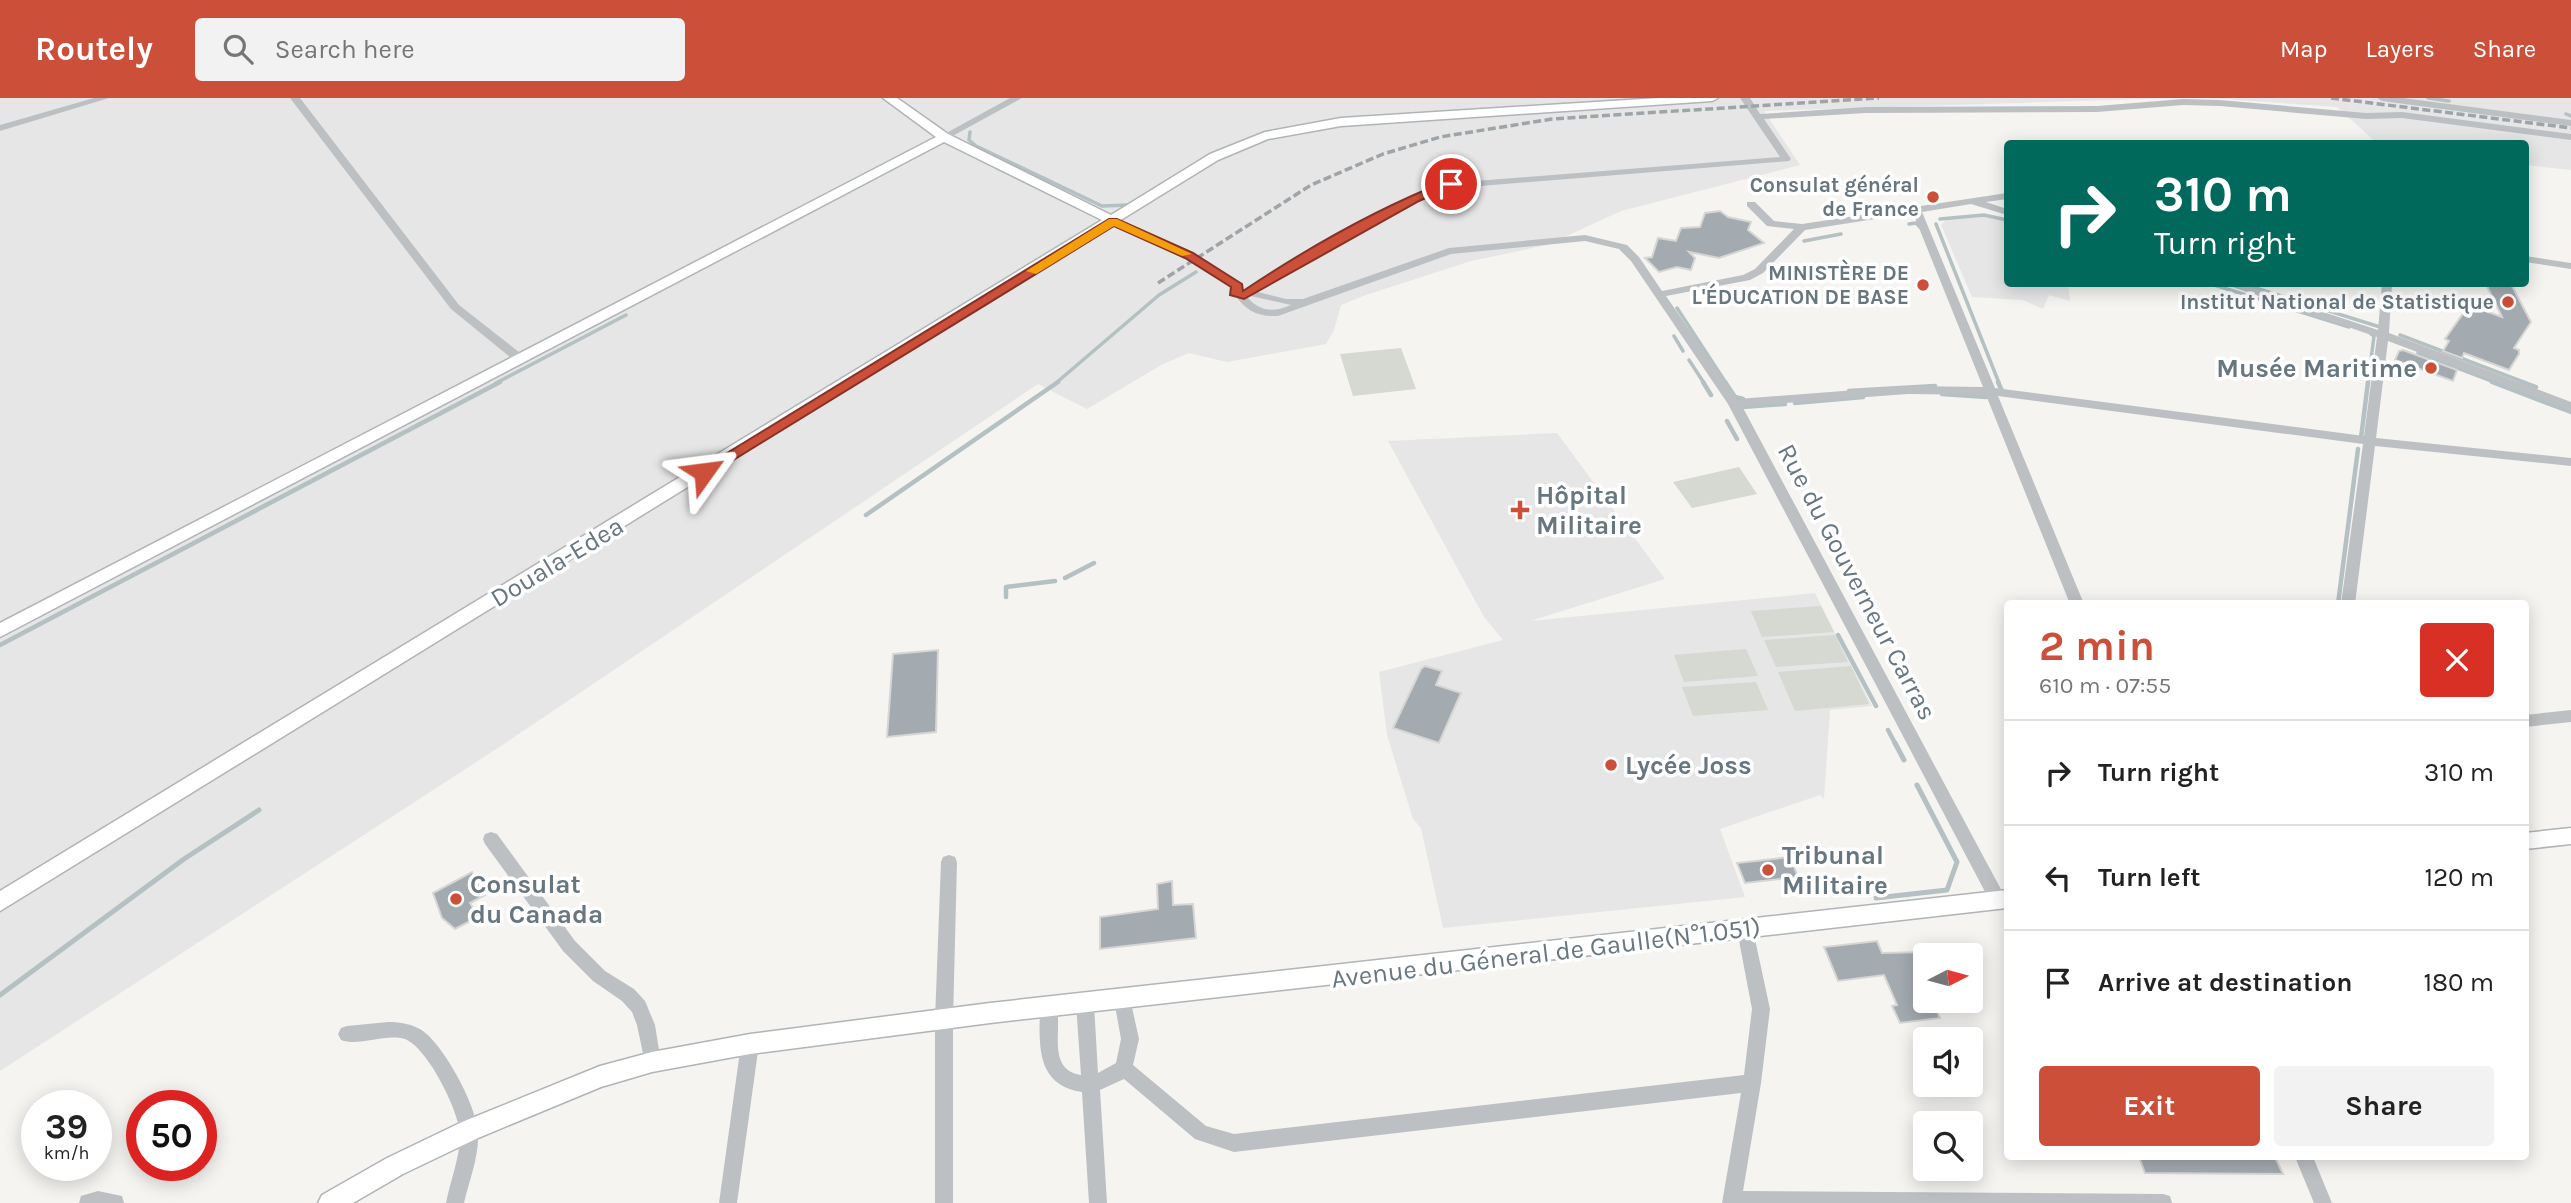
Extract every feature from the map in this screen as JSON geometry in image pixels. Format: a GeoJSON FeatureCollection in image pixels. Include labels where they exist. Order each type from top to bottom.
{"type":"FeatureCollection","features":[{"type":"Feature","properties":{"kind":"main road"},"geometry":{"type":"LineString","coordinates":[[889,98],[944,137],[1113,221]]}},
{"type":"Feature","properties":{"kind":"main road","name":"Douala-Edea"},"geometry":{"type":"LineString","coordinates":[[0,902],[1214,157],[1265,136],[1289,130],[1400,118],[1712,98]]}},
{"type":"Feature","properties":{"kind":"main road"},"geometry":{"type":"LineString","coordinates":[[0,631],[944,137]]}},
{"type":"Feature","properties":{"kind":"main road"},"geometry":{"type":"LineString","coordinates":[[2529,841],[2571,836]]}},
{"type":"Feature","properties":{"kind":"main road","name":"Avenue du Géneral de Gaulle(N°1.051)"},"geometry":{"type":"LineString","coordinates":[[330,1203],[395,1166],[470,1130],[600,1077],[652,1062],[750,1044],[2003,900]]}},
{"type":"Feature","properties":{"kind":"street"},"geometry":{"type":"LineString","coordinates":[[0,128],[104,98]]}},
{"type":"Feature","properties":{"kind":"street"},"geometry":{"type":"LineString","coordinates":[[295,98],[455,307],[520,359]]}},
{"type":"Feature","properties":{"kind":"street"},"geometry":{"type":"LineString","coordinates":[[944,137],[1017,98]]}},
{"type":"Feature","properties":{"kind":"street"},"geometry":{"type":"LineString","coordinates":[[1113,221],[1189,255],[1244,290],[1442,186],[1786,159],[1745,98]]}},
{"type":"Feature","properties":{"kind":"street"},"geometry":{"type":"LineString","coordinates":[[2113,98],[2122,107]]}},
{"type":"Feature","properties":{"kind":"street"},"geometry":{"type":"LineString","coordinates":[[2382,98],[2571,123]]}},
{"type":"Feature","properties":{"kind":"street"},"geometry":{"type":"LineString","coordinates":[[1758,117],[1866,110],[2122,107],[2208,103],[2366,116],[2402,115],[2571,137]]}},
{"type":"Feature","properties":{"kind":"street"},"geometry":{"type":"LineString","coordinates":[[1751,204],[1771,224],[1802,226],[2004,196]]}},
{"type":"Feature","properties":{"kind":"street"},"geometry":{"type":"LineString","coordinates":[[1970,200],[2004,211]]}},
{"type":"Feature","properties":{"kind":"street"},"geometry":{"type":"LineString","coordinates":[[1916,209],[2075,600]]}},
{"type":"Feature","properties":{"kind":"street"},"geometry":{"type":"LineString","coordinates":[[1661,294],[1745,278],[1759,271],[1802,226]]}},
{"type":"Feature","properties":{"kind":"street","name":"Rue du Gouverneur Carras"},"geometry":{"type":"LineString","coordinates":[[1244,290],[1251,308],[1269,314],[1289,312],[1304,302],[1449,251],[1586,238],[1623,247],[1661,294],[1734,403],[2003,900]]}},
{"type":"Feature","properties":{"kind":"street"},"geometry":{"type":"LineString","coordinates":[[2529,260],[2571,266]]}},
{"type":"Feature","properties":{"kind":"street"},"geometry":{"type":"LineString","coordinates":[[2238,287],[2383,334],[2571,406]]}},
{"type":"Feature","properties":{"kind":"street"},"geometry":{"type":"LineString","coordinates":[[2348,600],[2383,334],[2387,287]]}},
{"type":"Feature","properties":{"kind":"street"},"geometry":{"type":"LineString","coordinates":[[1734,403],[1908,390],[1990,391],[2369,441],[2571,462]]}},
{"type":"Feature","properties":{"kind":"street"},"geometry":{"type":"LineString","coordinates":[[2529,721],[2571,716]]}},
{"type":"Feature","properties":{"kind":"street"},"geometry":{"type":"LineString","coordinates":[[491,839],[569,946],[599,976],[628,995],[639,1007],[646,1025],[652,1062]]}},
{"type":"Feature","properties":{"kind":"street"},"geometry":{"type":"LineString","coordinates":[[944,1203],[944,1020],[950,862]]}},
{"type":"Feature","properties":{"kind":"street"},"geometry":{"type":"LineString","coordinates":[[1745,930],[1761,1009],[1752,1083],[1731,1201],[2163,1203]]}},
{"type":"Feature","properties":{"kind":"street"},"geometry":{"type":"LineString","coordinates":[[1123,1000],[1130,1039],[1124,1068]]}},
{"type":"Feature","properties":{"kind":"street"},"geometry":{"type":"LineString","coordinates":[[1085,1004],[1098,1203]]}},
{"type":"Feature","properties":{"kind":"street"},"geometry":{"type":"LineString","coordinates":[[1049,1008],[1048,1043],[1051,1062],[1058,1075],[1067,1081],[1092,1083],[1124,1068]]}},
{"type":"Feature","properties":{"kind":"street"},"geometry":{"type":"LineString","coordinates":[[347,1034],[391,1030],[410,1032],[421,1039],[450,1085],[470,1130],[454,1203]]}},
{"type":"Feature","properties":{"kind":"street"},"geometry":{"type":"LineString","coordinates":[[728,1203],[750,1044]]}},
{"type":"Feature","properties":{"kind":"street"},"geometry":{"type":"LineString","coordinates":[[1124,1068],[1201,1133],[1234,1143],[1752,1083]]}},
{"type":"Feature","properties":{"kind":"street"},"geometry":{"type":"LineString","coordinates":[[2305,1160],[2323,1203]]}},
{"type":"Feature","properties":{"kind":"street"},"geometry":{"type":"LineString","coordinates":[[88,1203],[98,1199],[116,1203]]}},
{"type":"Feature","properties":{"kind":"shaded area"},"geometry":{"type":"Polygon","coordinates":[[[0,98],[2175,98],[1764,111],[1800,165],[1621,211],[1547,245],[1471,261],[1366,295],[1341,305],[1334,330],[1326,344],[1227,362],[1189,353],[1163,364],[1087,409],[1038,384],[504,744],[0,1071],[0,98]]]}},
{"type":"Feature","properties":{"kind":"shaded area"},"geometry":{"type":"Polygon","coordinates":[[[2208,98],[2571,98],[2571,170],[2529,165],[2529,140],[2374,140],[2337,107],[2208,98]]]}},
{"type":"Feature","properties":{"kind":"shaded area"},"geometry":{"type":"Polygon","coordinates":[[[1983,215],[2004,220],[2004,287],[2068,287],[2070,301],[2049,295],[2043,309],[2023,300],[1972,297],[1941,225],[1948,218],[1983,215]]]}},
{"type":"Feature","properties":{"kind":"shaded area"},"geometry":{"type":"Polygon","coordinates":[[[1401,348],[1416,389],[1353,396],[1340,354],[1401,348]]]}},
{"type":"Feature","properties":{"kind":"shaded area","name":"Lycée Joss"},"geometry":{"type":"Polygon","coordinates":[[[1557,433],[1665,579],[1530,621],[1815,593],[1872,706],[1830,710],[1824,799],[1820,795],[1720,829],[1745,897],[1443,928],[1421,828],[1413,819],[1387,735],[1379,672],[1503,640],[1484,617],[1388,441],[1557,433]]]}},
{"type":"Feature","properties":{"kind":"shaded area"},"geometry":{"type":"Polygon","coordinates":[[[1739,467],[1757,494],[1692,508],[1673,482],[1739,467]]]}},
{"type":"Feature","properties":{"kind":"shaded area"},"geometry":{"type":"Polygon","coordinates":[[[1821,606],[1834,632],[1762,637],[1751,611],[1821,606]]]}},
{"type":"Feature","properties":{"kind":"shaded area"},"geometry":{"type":"Polygon","coordinates":[[[1835,635],[1848,662],[1776,667],[1764,640],[1835,635]]]}},
{"type":"Feature","properties":{"kind":"shaded area"},"geometry":{"type":"Polygon","coordinates":[[[1746,649],[1758,676],[1684,682],[1674,655],[1746,649]]]}},
{"type":"Feature","properties":{"kind":"shaded area"},"geometry":{"type":"Polygon","coordinates":[[[1851,666],[1869,704],[1795,711],[1778,672],[1851,666]]]}},
{"type":"Feature","properties":{"kind":"shaded area"},"geometry":{"type":"Polygon","coordinates":[[[1756,682],[1768,710],[1693,716],[1682,687],[1756,682]]]}},
{"type":"Feature","properties":{"kind":"building"},"geometry":{"type":"Polygon","coordinates":[[[1720,211],[1728,217],[1751,222],[1748,230],[1764,243],[1719,258],[1689,252],[1695,258],[1691,270],[1677,267],[1659,272],[1645,258],[1652,257],[1658,238],[1676,241],[1681,228],[1700,227],[1705,213],[1720,211]]]}},
{"type":"Feature","properties":{"kind":"building"},"geometry":{"type":"Polygon","coordinates":[[[2487,287],[2513,287],[2531,322],[2514,348],[2519,350],[2519,354],[2509,370],[2464,353],[2462,358],[2443,351],[2449,341],[2445,339],[2469,305],[2502,317],[2487,287]]]}},
{"type":"Feature","properties":{"kind":"building","name":"Musée Maritime"},"geometry":{"type":"Polygon","coordinates":[[[2403,350],[2457,370],[2453,381],[2395,360],[2399,351],[2403,350]]]}},
{"type":"Feature","properties":{"kind":"building"},"geometry":{"type":"Polygon","coordinates":[[[938,650],[936,732],[887,737],[893,654],[938,650]]]}},
{"type":"Feature","properties":{"kind":"building"},"geometry":{"type":"Polygon","coordinates":[[[1425,666],[1442,671],[1436,685],[1461,693],[1439,743],[1393,728],[1421,669],[1425,666]]]}},
{"type":"Feature","properties":{"kind":"building","name":"Tribunal Militaire"},"geometry":{"type":"Polygon","coordinates":[[[1790,857],[1798,877],[1745,883],[1737,863],[1790,857]]]}},
{"type":"Feature","properties":{"kind":"building","name":"Consulat du Canada"},"geometry":{"type":"Polygon","coordinates":[[[472,872],[485,895],[470,903],[478,917],[455,929],[442,918],[433,893],[472,872]]]}},
{"type":"Feature","properties":{"kind":"building"},"geometry":{"type":"Polygon","coordinates":[[[1172,881],[1173,905],[1193,904],[1196,938],[1100,949],[1100,917],[1158,909],[1157,884],[1172,881]]]}},
{"type":"Feature","properties":{"kind":"building"},"geometry":{"type":"Polygon","coordinates":[[[1877,941],[1882,953],[1913,952],[1913,1013],[1938,1013],[1940,1018],[1900,1023],[1892,1006],[1897,1005],[1884,975],[1838,981],[1824,947],[1877,941]]]}},
{"type":"Feature","properties":{"kind":"building"},"geometry":{"type":"Polygon","coordinates":[[[2140,1160],[2276,1160],[2283,1174],[2145,1173],[2140,1160]]]}},
{"type":"Feature","properties":{"kind":"waterway"},"geometry":{"type":"LineString","coordinates":[[2428,98],[2449,101]]}},
{"type":"Feature","properties":{"kind":"waterway"},"geometry":{"type":"LineString","coordinates":[[2566,114],[2571,116]]}},
{"type":"Feature","properties":{"kind":"waterway"},"geometry":{"type":"LineString","coordinates":[[970,132],[969,140],[976,146],[1102,206],[1129,205]]}},
{"type":"Feature","properties":{"kind":"waterway"},"geometry":{"type":"LineString","coordinates":[[1940,219],[1984,215],[2004,219]]}},
{"type":"Feature","properties":{"kind":"waterway"},"geometry":{"type":"LineString","coordinates":[[1909,224],[1916,223],[1922,229]]}},
{"type":"Feature","properties":{"kind":"waterway"},"geometry":{"type":"LineString","coordinates":[[1936,224],[1999,383]]}},
{"type":"Feature","properties":{"kind":"waterway"},"geometry":{"type":"LineString","coordinates":[[1804,241],[1841,234]]}},
{"type":"Feature","properties":{"kind":"waterway"},"geometry":{"type":"LineString","coordinates":[[1056,383],[1159,295],[1196,272]]}},
{"type":"Feature","properties":{"kind":"waterway"},"geometry":{"type":"LineString","coordinates":[[2221,287],[2349,327]]}},
{"type":"Feature","properties":{"kind":"waterway"},"geometry":{"type":"LineString","coordinates":[[2253,287],[2380,327]]}},
{"type":"Feature","properties":{"kind":"waterway"},"geometry":{"type":"LineString","coordinates":[[1677,308],[1726,383]]}},
{"type":"Feature","properties":{"kind":"waterway"},"geometry":{"type":"LineString","coordinates":[[496,383],[626,315]]}},
{"type":"Feature","properties":{"kind":"waterway"},"geometry":{"type":"LineString","coordinates":[[2368,383],[2374,336],[2371,334]]}},
{"type":"Feature","properties":{"kind":"waterway"},"geometry":{"type":"LineString","coordinates":[[2400,335],[2526,383]]}},
{"type":"Feature","properties":{"kind":"waterway"},"geometry":{"type":"LineString","coordinates":[[1674,336],[1683,351]]}},
{"type":"Feature","properties":{"kind":"waterway"},"geometry":{"type":"LineString","coordinates":[[2418,353],[2497,383]]}},
{"type":"Feature","properties":{"kind":"waterway"},"geometry":{"type":"LineString","coordinates":[[1689,360],[1704,383]]}},
{"type":"Feature","properties":{"kind":"waterway"},"geometry":{"type":"LineString","coordinates":[[0,645],[500,382]]}},
{"type":"Feature","properties":{"kind":"waterway"},"geometry":{"type":"LineString","coordinates":[[866,515],[1058,382]]}},
{"type":"Feature","properties":{"kind":"waterway"},"geometry":{"type":"LineString","coordinates":[[1703,382],[1711,395]]}},
{"type":"Feature","properties":{"kind":"waterway"},"geometry":{"type":"LineString","coordinates":[[1725,382],[1735,397],[1743,399]]}},
{"type":"Feature","properties":{"kind":"waterway"},"geometry":{"type":"LineString","coordinates":[[1998,382],[2002,391]]}},
{"type":"Feature","properties":{"kind":"waterway"},"geometry":{"type":"LineString","coordinates":[[2361,438],[2368,382]]}},
{"type":"Feature","properties":{"kind":"waterway"},"geometry":{"type":"LineString","coordinates":[[2492,382],[2571,412]]}},
{"type":"Feature","properties":{"kind":"waterway"},"geometry":{"type":"LineString","coordinates":[[2522,382],[2536,387]]}},
{"type":"Feature","properties":{"kind":"waterway"},"geometry":{"type":"LineString","coordinates":[[1849,391],[1935,386]]}},
{"type":"Feature","properties":{"kind":"waterway"},"geometry":{"type":"LineString","coordinates":[[1942,394],[1986,397]]}},
{"type":"Feature","properties":{"kind":"waterway"},"geometry":{"type":"LineString","coordinates":[[1795,403],[1863,397]]}},
{"type":"Feature","properties":{"kind":"waterway"},"geometry":{"type":"LineString","coordinates":[[1742,407],[1785,404]]}},
{"type":"Feature","properties":{"kind":"waterway"},"geometry":{"type":"LineString","coordinates":[[1727,421],[1737,439]]}},
{"type":"Feature","properties":{"kind":"waterway"},"geometry":{"type":"LineString","coordinates":[[2339,600],[2358,449]]}},
{"type":"Feature","properties":{"kind":"waterway"},"geometry":{"type":"LineString","coordinates":[[1065,578],[1094,563]]}},
{"type":"Feature","properties":{"kind":"waterway"},"geometry":{"type":"LineString","coordinates":[[1006,597],[1006,587],[1055,581]]}},
{"type":"Feature","properties":{"kind":"waterway"},"geometry":{"type":"LineString","coordinates":[[1838,635],[1876,706]]}},
{"type":"Feature","properties":{"kind":"waterway"},"geometry":{"type":"LineString","coordinates":[[1888,730],[1896,745]]}},
{"type":"Feature","properties":{"kind":"waterway"},"geometry":{"type":"LineString","coordinates":[[1895,743],[1904,760]]}},
{"type":"Feature","properties":{"kind":"waterway"},"geometry":{"type":"LineString","coordinates":[[1876,898],[1947,890],[1957,862],[1917,785]]}},
{"type":"Feature","properties":{"kind":"waterway"},"geometry":{"type":"LineString","coordinates":[[0,995],[184,859],[259,810]]}},
{"type":"Feature","properties":{"kind":"railway"},"geometry":{"type":"LineString","coordinates":[[1158,283],[1311,185],[1383,154],[1440,137],[1552,119],[1879,98]]}},
{"type":"Feature","properties":{"kind":"railway"},"geometry":{"type":"LineString","coordinates":[[2331,98],[2571,128]]}},
{"type":"Feature","properties":{"kind":"slow traffic"},"geometry":{"type":"LineString","coordinates":[[1032,271],[1113,221],[1186,254]]}},
{"type":"Feature","properties":{"kind":"place","name":"Consulat général de France"},"geometry":{"type":"Point","coordinates":[1933,197]}},
{"type":"Feature","properties":{"kind":"place","name":"MINISTÈRE DE L'ÉDUCATION DE BASE"},"geometry":{"type":"Point","coordinates":[1923,285]}},
{"type":"Feature","properties":{"kind":"place","name":"Institut National de Statistique"},"geometry":{"type":"Point","coordinates":[2508,302]}},
{"type":"Feature","properties":{"kind":"place","name":"Musée Maritime"},"geometry":{"type":"Point","coordinates":[2431,368]}},
{"type":"Feature","properties":{"kind":"place","name":"Hôpital Militaire"},"geometry":{"type":"Point","coordinates":[1520,510]}},
{"type":"Feature","properties":{"kind":"place","name":"Lycée Joss"},"geometry":{"type":"Point","coordinates":[1611,765]}},
{"type":"Feature","properties":{"kind":"place","name":"Tribunal Militaire"},"geometry":{"type":"Point","coordinates":[1768,870]}},
{"type":"Feature","properties":{"kind":"place","name":"Consulat du Canada"},"geometry":{"type":"Point","coordinates":[456,899]}},
{"type":"Feature","properties":{"kind":"route"},"geometry":{"type":"LineString","coordinates":[[704,472],[1113,221],[1196,259],[1207,269],[1238,286],[1234,292],[1244,296],[1282,270],[1333,245],[1415,198],[1451,184]]}}]}
